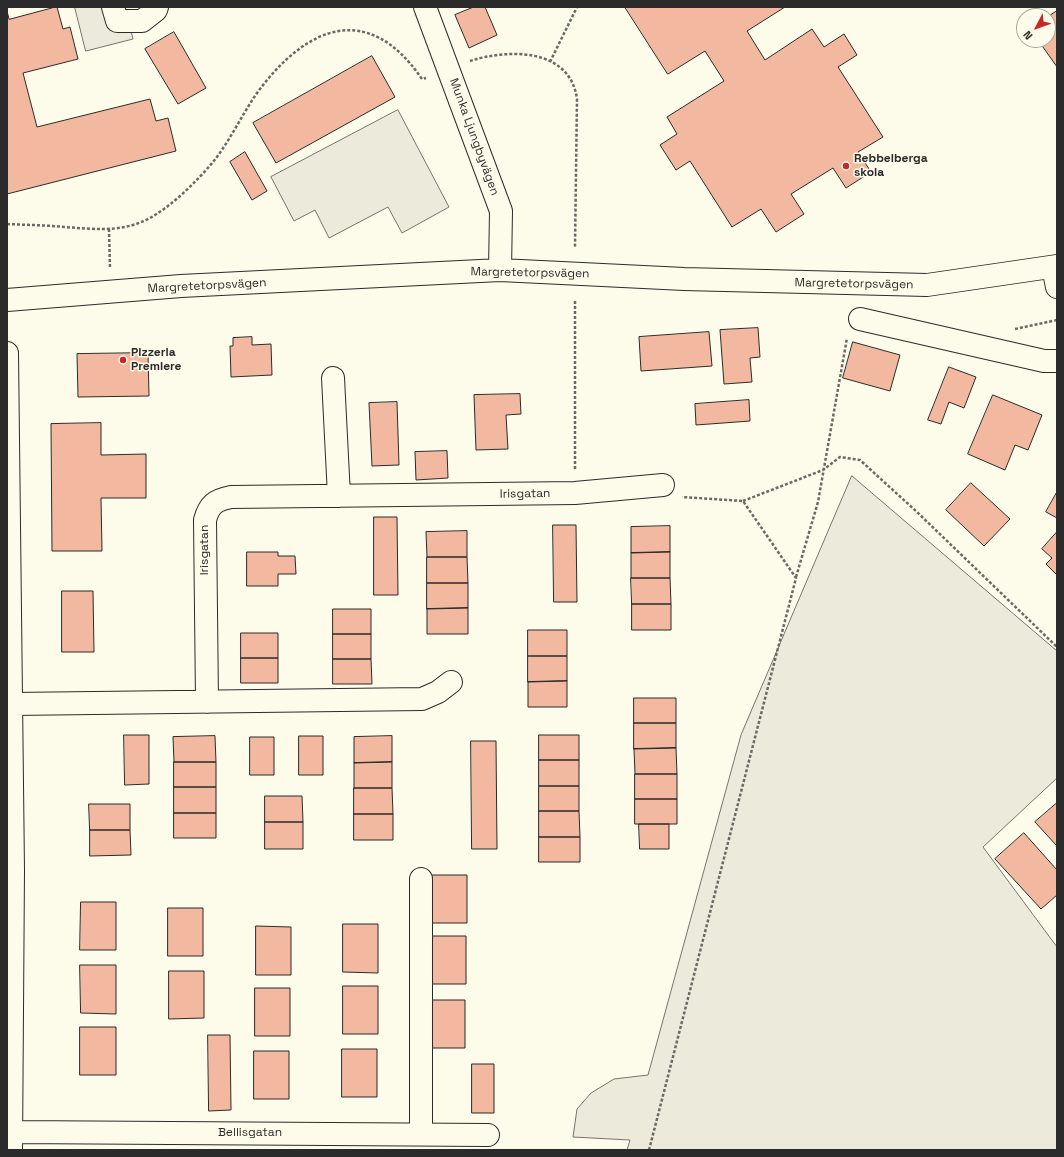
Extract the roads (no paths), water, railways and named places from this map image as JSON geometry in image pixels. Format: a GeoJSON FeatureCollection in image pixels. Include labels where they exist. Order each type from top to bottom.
{"type":"FeatureCollection","features":[{"type":"Feature","properties":{"kind":"street"},"geometry":{"type":"LineString","coordinates":[[113,7],[117,21],[142,21],[156,10],[157,7]]}},
{"type":"Feature","properties":{"kind":"street","name":"Munka Ljungbyvägen"},"geometry":{"type":"LineString","coordinates":[[425,7],[501,211],[500,270]]}},
{"type":"Feature","properties":{"kind":"street","name":"Margretetorpsvägen"},"geometry":{"type":"LineString","coordinates":[[7,300],[189,286],[500,270],[684,280],[927,285],[1056,273]]}},
{"type":"Feature","properties":{"kind":"street"},"geometry":{"type":"LineString","coordinates":[[860,319],[1044,362],[1057,361]]}},
{"type":"Feature","properties":{"kind":"street"},"geometry":{"type":"LineString","coordinates":[[7,354],[12,704],[10,870],[11,1141]]}},
{"type":"Feature","properties":{"kind":"street"},"geometry":{"type":"LineString","coordinates":[[333,378],[339,496]]}},
{"type":"Feature","properties":{"kind":"street","name":"Irisgatan"},"geometry":{"type":"LineString","coordinates":[[207,702],[204,520],[213,503],[231,497],[575,494],[663,485]]}},
{"type":"Feature","properties":{"kind":"street"},"geometry":{"type":"LineString","coordinates":[[12,704],[422,699],[438,692],[451,682]]}},
{"type":"Feature","properties":{"kind":"street"},"geometry":{"type":"LineString","coordinates":[[420,879],[422,1134]]}},
{"type":"Feature","properties":{"kind":"street","name":"Bellisgatan"},"geometry":{"type":"LineString","coordinates":[[11,1141],[363,1142],[422,1134],[450,1142],[488,1135]]}},
{"type":"Feature","properties":{"kind":"place","name":"Rebbelberga skola"},"geometry":{"type":"Point","coordinates":[846,166]}},
{"type":"Feature","properties":{"kind":"place","name":"Pizzeria Premiere"},"geometry":{"type":"Point","coordinates":[123,360]}}]}
